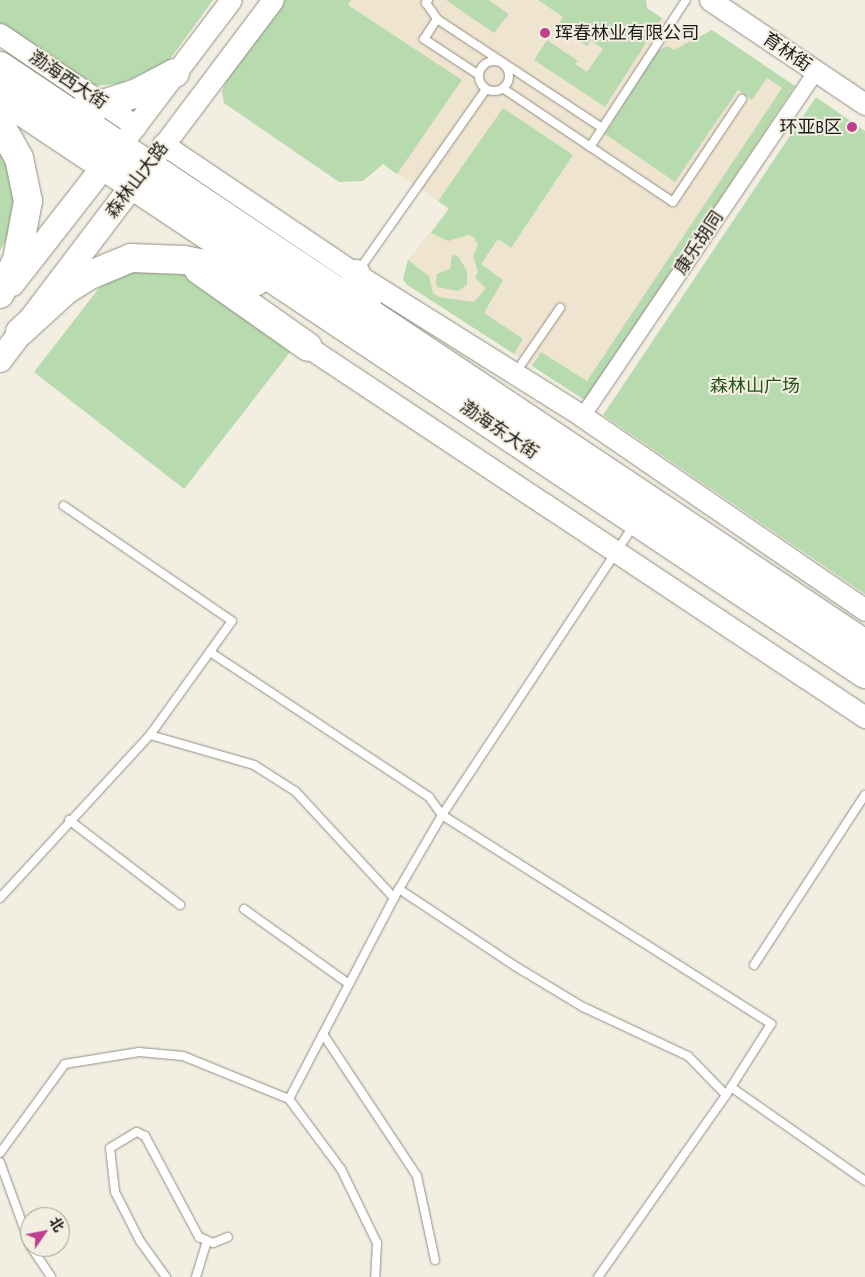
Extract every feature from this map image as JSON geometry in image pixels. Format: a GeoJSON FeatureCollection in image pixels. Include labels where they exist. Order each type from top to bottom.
{"type":"FeatureCollection","features":[{"type":"Feature","properties":{"kind":"highway","name":"渤海西大街"},"geometry":{"type":"LineString","coordinates":[[0,66],[72,114],[128,136]]}},
{"type":"Feature","properties":{"kind":"highway"},"geometry":{"type":"LineString","coordinates":[[72,114],[152,87],[174,77]]}},
{"type":"Feature","properties":{"kind":"highway"},"geometry":{"type":"LineString","coordinates":[[0,97],[102,166]]}},
{"type":"Feature","properties":{"kind":"highway"},"geometry":{"type":"LineString","coordinates":[[0,124],[26,179],[28,201],[17,260],[0,294]]}},
{"type":"Feature","properties":{"kind":"highway","name":"渤海东大街"},"geometry":{"type":"LineString","coordinates":[[128,136],[156,154],[865,674]]}},
{"type":"Feature","properties":{"kind":"highway","name":"渤海东大街"},"geometry":{"type":"LineString","coordinates":[[102,166],[299,297],[643,511],[865,644]]}},
{"type":"Feature","properties":{"kind":"highway"},"geometry":{"type":"LineString","coordinates":[[20,332],[66,290],[112,264],[131,258],[150,256],[216,266],[299,297]]}},
{"type":"Feature","properties":{"kind":"highway"},"geometry":{"type":"LineString","coordinates":[[184,260],[308,348]]}},
{"type":"Feature","properties":{"kind":"highway"},"geometry":{"type":"LineString","coordinates":[[356,274],[369,312]]}},
{"type":"Feature","properties":{"kind":"main road","name":"森林山大路"},"geometry":{"type":"LineString","coordinates":[[0,300],[102,166],[128,136]]}},
{"type":"Feature","properties":{"kind":"main road","name":"森林山大路"},"geometry":{"type":"LineString","coordinates":[[0,360],[156,154]]}},
{"type":"Feature","properties":{"kind":"street","name":"森林山大路"},"geometry":{"type":"LineString","coordinates":[[128,136],[231,0]]}},
{"type":"Feature","properties":{"kind":"street","name":"森林山大路"},"geometry":{"type":"LineString","coordinates":[[156,154],[273,0]]}},
{"type":"Feature","properties":{"kind":"street","name":"育林街"},"geometry":{"type":"LineString","coordinates":[[710,0],[865,104]]}},
{"type":"Feature","properties":{"kind":"street","name":"渤海西大街"},"geometry":{"type":"LineString","coordinates":[[0,34],[104,104],[128,136]]}},
{"type":"Feature","properties":{"kind":"street","name":"康乐胡同"},"geometry":{"type":"LineString","coordinates":[[582,416],[816,71]]}},
{"type":"Feature","properties":{"kind":"street"},"geometry":{"type":"LineString","coordinates":[[174,77],[188,92],[202,94]]}},
{"type":"Feature","properties":{"kind":"street"},"geometry":{"type":"LineString","coordinates":[[156,154],[356,274],[582,416],[865,610]]}},
{"type":"Feature","properties":{"kind":"street","name":"渤海东大街"},"geometry":{"type":"LineString","coordinates":[[308,348],[865,717]]}},
{"type":"Feature","properties":{"kind":"lane"},"geometry":{"type":"LineString","coordinates":[[428,0],[426,3],[437,20],[602,128]]}},
{"type":"Feature","properties":{"kind":"lane"},"geometry":{"type":"LineString","coordinates":[[590,147],[686,0]]}},
{"type":"Feature","properties":{"kind":"lane"},"geometry":{"type":"LineString","coordinates":[[437,20],[424,38],[479,75],[486,89],[495,92],[504,88],[510,76],[503,63]]}},
{"type":"Feature","properties":{"kind":"lane"},"geometry":{"type":"LineString","coordinates":[[479,75],[488,62],[503,63]]}},
{"type":"Feature","properties":{"kind":"lane"},"geometry":{"type":"LineString","coordinates":[[504,88],[673,202],[742,99]]}},
{"type":"Feature","properties":{"kind":"lane"},"geometry":{"type":"LineString","coordinates":[[356,274],[486,89]]}},
{"type":"Feature","properties":{"kind":"lane"},"geometry":{"type":"LineString","coordinates":[[515,374],[560,308]]}},
{"type":"Feature","properties":{"kind":"lane"},"geometry":{"type":"LineString","coordinates":[[0,898],[69,820],[150,735],[232,621],[64,506]]}},
{"type":"Feature","properties":{"kind":"lane"},"geometry":{"type":"LineString","coordinates":[[289,1099],[399,888],[442,815],[643,511]]}},
{"type":"Feature","properties":{"kind":"lane"},"geometry":{"type":"LineString","coordinates":[[210,652],[429,797],[442,815],[772,1024],[726,1095],[598,1277]]}},
{"type":"Feature","properties":{"kind":"lane"},"geometry":{"type":"LineString","coordinates":[[150,735],[254,765],[287,786],[394,898]]}},
{"type":"Feature","properties":{"kind":"lane"},"geometry":{"type":"LineString","coordinates":[[754,965],[865,795]]}},
{"type":"Feature","properties":{"kind":"lane"},"geometry":{"type":"LineString","coordinates":[[69,820],[180,905]]}},
{"type":"Feature","properties":{"kind":"lane"},"geometry":{"type":"LineString","coordinates":[[399,888],[515,966],[583,1007],[688,1056],[726,1095]]}},
{"type":"Feature","properties":{"kind":"lane"},"geometry":{"type":"LineString","coordinates":[[244,909],[349,984]]}},
{"type":"Feature","properties":{"kind":"lane"},"geometry":{"type":"LineString","coordinates":[[323,1034],[417,1176],[435,1260]]}},
{"type":"Feature","properties":{"kind":"lane"},"geometry":{"type":"LineString","coordinates":[[0,1153],[65,1064],[139,1052],[184,1056],[289,1099],[341,1169],[377,1243],[375,1277]]}},
{"type":"Feature","properties":{"kind":"lane"},"geometry":{"type":"LineString","coordinates":[[731,1087],[865,1181]]}},
{"type":"Feature","properties":{"kind":"lane"},"geometry":{"type":"LineString","coordinates":[[166,1277],[140,1241],[115,1192],[110,1148],[137,1132],[145,1136],[189,1222],[199,1237],[213,1243],[228,1237]]}},
{"type":"Feature","properties":{"kind":"lane"},"geometry":{"type":"LineString","coordinates":[[0,1162],[20,1216]]}},
{"type":"Feature","properties":{"kind":"lane"},"geometry":{"type":"LineString","coordinates":[[196,1277],[207,1241]]}},
{"type":"Feature","properties":{"kind":"lane"},"geometry":{"type":"LineString","coordinates":[[38,1257],[51,1277]]}},
{"type":"Feature","properties":{"kind":"shaded area"},"geometry":{"type":"Polygon","coordinates":[[[285,0],[646,0],[647,8],[695,40],[712,30],[795,86],[586,401],[406,284],[403,279],[408,260],[449,208],[383,164],[363,181],[339,182],[224,103],[222,91],[227,80],[285,0]]]}},
{"type":"Feature","properties":{"kind":"green space"},"geometry":{"type":"Polygon","coordinates":[[[0,0],[213,0],[168,62],[119,84],[91,86],[0,23],[0,0]]]}},
{"type":"Feature","properties":{"kind":"green space"},"geometry":{"type":"Polygon","coordinates":[[[285,0],[351,0],[348,5],[462,80],[397,174],[383,164],[363,181],[339,182],[224,103],[222,91],[227,80],[285,0]]]}},
{"type":"Feature","properties":{"kind":"green space"},"geometry":{"type":"Polygon","coordinates":[[[446,0],[488,0],[509,14],[494,33],[446,0]]]}},
{"type":"Feature","properties":{"kind":"green space"},"geometry":{"type":"Polygon","coordinates":[[[538,0],[646,0],[647,8],[662,18],[605,107],[534,60],[547,40],[578,61],[575,64],[587,72],[603,49],[591,40],[587,46],[557,26],[563,17],[538,0]]]}},
{"type":"Feature","properties":{"kind":"green space"},"geometry":{"type":"Polygon","coordinates":[[[712,30],[795,86],[586,401],[532,366],[541,352],[587,381],[782,88],[767,78],[752,100],[738,90],[675,182],[605,134],[657,51],[667,46],[674,50],[712,30]]]}},
{"type":"Feature","properties":{"kind":"green space","name":"森林山广场"},"geometry":{"type":"Polygon","coordinates":[[[816,97],[865,131],[865,594],[603,415],[816,97]]]}},
{"type":"Feature","properties":{"kind":"green space"},"geometry":{"type":"Polygon","coordinates":[[[503,108],[573,155],[511,248],[498,239],[481,264],[503,280],[484,313],[523,339],[514,354],[406,284],[403,279],[408,260],[429,276],[433,293],[439,297],[474,302],[486,288],[475,278],[478,272],[473,256],[478,245],[474,237],[469,235],[448,241],[431,233],[449,209],[438,201],[503,108]]]}},
{"type":"Feature","properties":{"kind":"green space"},"geometry":{"type":"Polygon","coordinates":[[[0,149],[10,168],[17,199],[10,233],[0,251],[0,149]]]}},
{"type":"Feature","properties":{"kind":"green space"},"geometry":{"type":"Polygon","coordinates":[[[452,255],[458,256],[467,271],[467,285],[458,291],[437,287],[436,282],[437,274],[450,269],[452,255]]]}},
{"type":"Feature","properties":{"kind":"green space"},"geometry":{"type":"Polygon","coordinates":[[[139,265],[183,268],[291,351],[184,489],[34,372],[106,279],[139,265]]]}},
{"type":"Feature","properties":{"kind":"place","name":"珲春林业有限公司"},"geometry":{"type":"Point","coordinates":[545,33]}},
{"type":"Feature","properties":{"kind":"place","name":"环亚B区"},"geometry":{"type":"Point","coordinates":[852,127]}}]}
